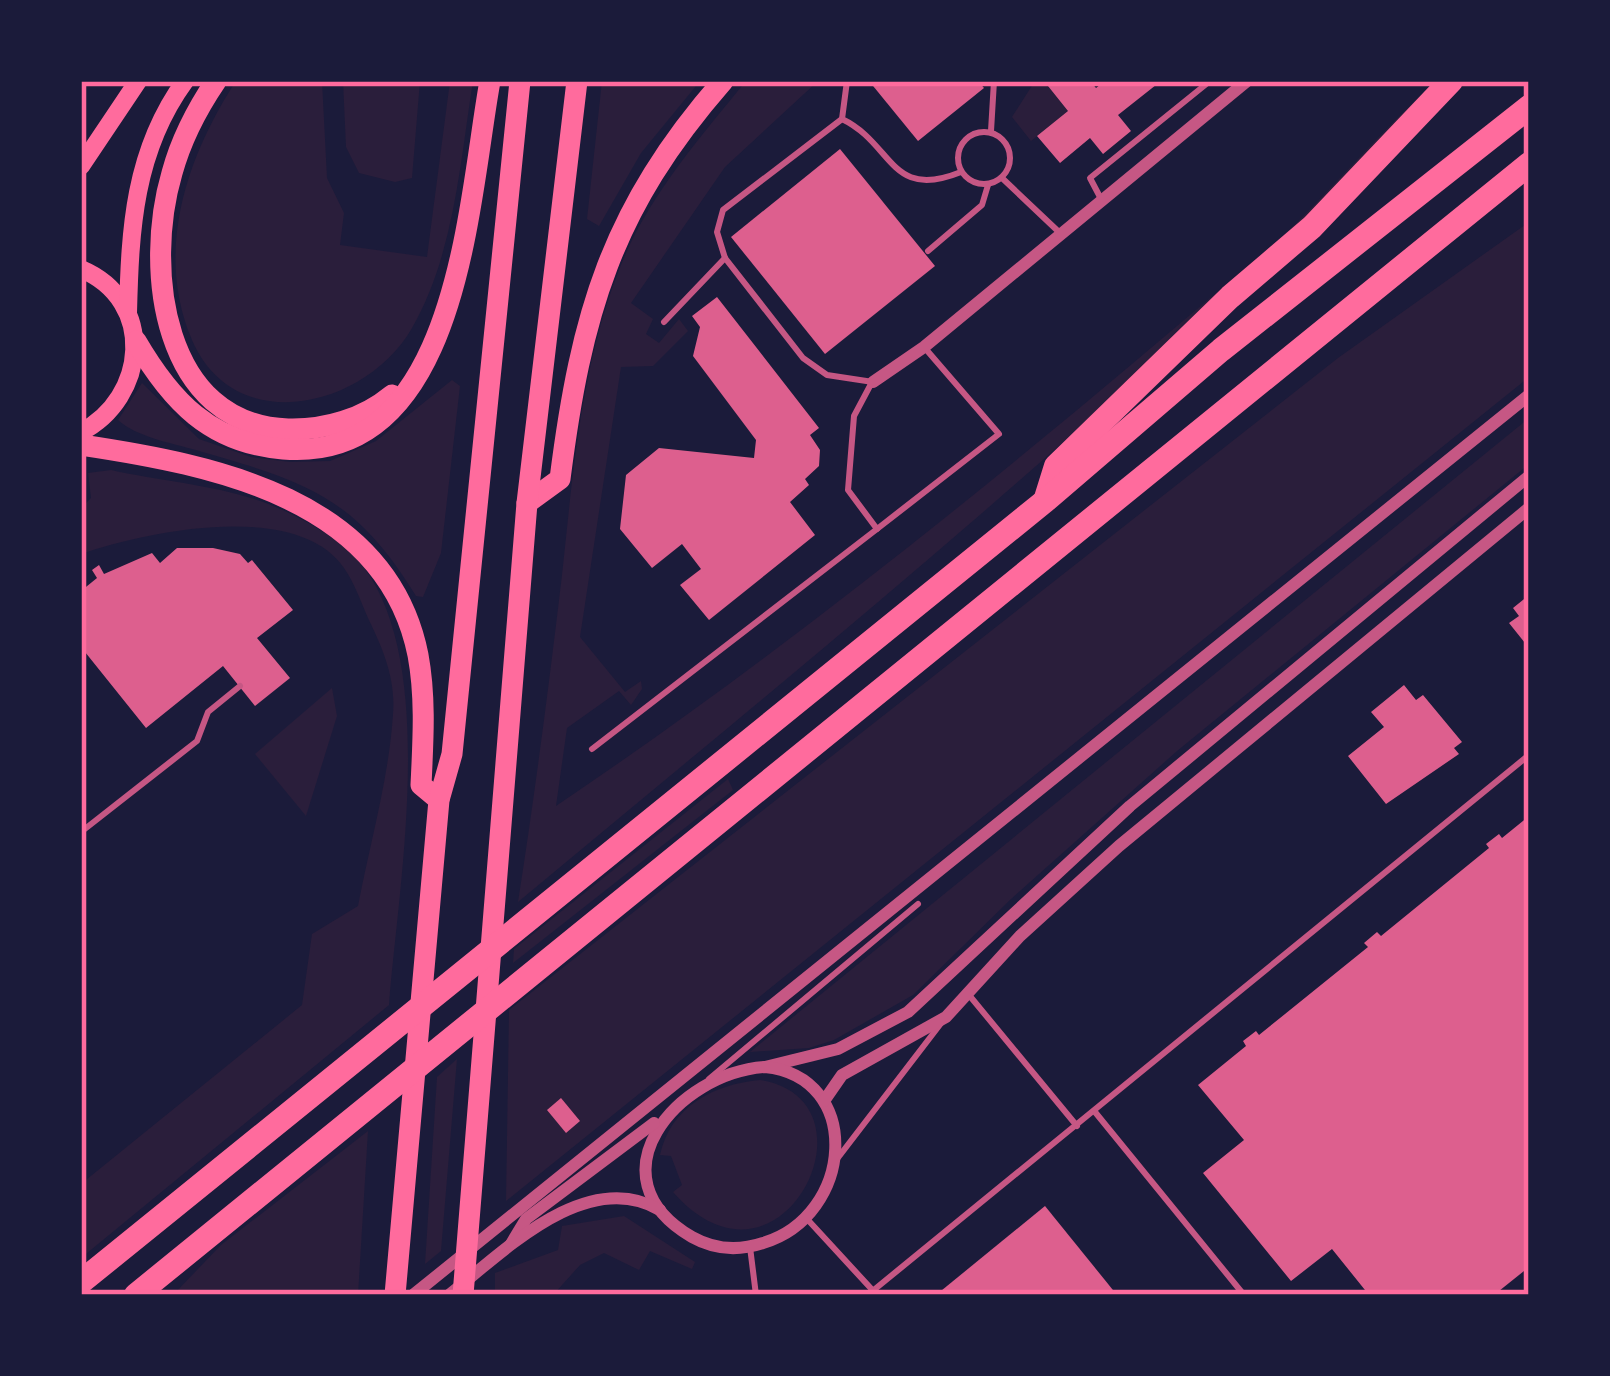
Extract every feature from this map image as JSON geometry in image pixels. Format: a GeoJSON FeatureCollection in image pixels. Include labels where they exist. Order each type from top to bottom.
{"type":"FeatureCollection","features":[{"type":"Feature","properties":{"kind":"highway"},"geometry":{"type":"LineString","coordinates":[[216,81],[172,170],[162,225],[166,312],[182,361],[194,380],[238,416],[276,428],[302,429],[363,413],[420,371]]}},
{"type":"Feature","properties":{"kind":"highway"},"geometry":{"type":"LineString","coordinates":[[136,341],[159,381],[194,419],[270,448],[313,449],[350,439],[383,418],[420,371],[448,311],[490,81]]}},
{"type":"Feature","properties":{"kind":"highway"},"geometry":{"type":"LineString","coordinates":[[395,1295],[439,800],[454,731],[520,81]]}},
{"type":"Feature","properties":{"kind":"highway"},"geometry":{"type":"LineString","coordinates":[[463,1295],[527,503],[577,81]]}},
{"type":"Feature","properties":{"kind":"highway"},"geometry":{"type":"LineString","coordinates":[[527,503],[560,479],[589,316],[615,238],[651,173],[723,81]]}},
{"type":"Feature","properties":{"kind":"highway"},"geometry":{"type":"LineString","coordinates":[[1045,501],[1056,466],[1230,297],[1312,227],[1451,81]]}},
{"type":"Feature","properties":{"kind":"highway"},"geometry":{"type":"LineString","coordinates":[[81,1282],[1045,501],[1220,350],[1529,107]]}},
{"type":"Feature","properties":{"kind":"highway"},"geometry":{"type":"LineString","coordinates":[[136,1295],[1529,164]]}},
{"type":"Feature","properties":{"kind":"highway"},"geometry":{"type":"LineString","coordinates":[[81,444],[280,494],[333,521],[356,541],[395,593],[417,650],[424,708],[421,785],[439,800]]}},
{"type":"Feature","properties":{"kind":"main road"},"geometry":{"type":"LineString","coordinates":[[81,166],[138,81]]}},
{"type":"Feature","properties":{"kind":"main road"},"geometry":{"type":"LineString","coordinates":[[128,313],[137,185],[154,135],[184,81]]}},
{"type":"Feature","properties":{"kind":"main road"},"geometry":{"type":"LineString","coordinates":[[81,269],[111,288],[128,313],[136,341],[134,371],[123,399],[81,444]]}},
{"type":"Feature","properties":{"kind":"main road"},"geometry":{"type":"LineString","coordinates":[[81,432],[103,421]]}},
{"type":"Feature","properties":{"kind":"street"},"geometry":{"type":"LineString","coordinates":[[873,382],[924,347],[1247,81]]}},
{"type":"Feature","properties":{"kind":"street"},"geometry":{"type":"LineString","coordinates":[[413,1295],[1529,394]]}},
{"type":"Feature","properties":{"kind":"street"},"geometry":{"type":"LineString","coordinates":[[510,1246],[526,1219],[702,1085],[729,1072],[838,1049],[908,1012],[1130,806],[1529,476]]}},
{"type":"Feature","properties":{"kind":"street"},"geometry":{"type":"LineString","coordinates":[[824,1101],[842,1075],[946,1018],[1119,845],[1529,508]]}},
{"type":"Feature","properties":{"kind":"street"},"geometry":{"type":"LineString","coordinates":[[449,1295],[510,1246],[569,1208],[594,1198],[635,1198],[664,1212],[683,1232],[710,1246],[750,1247],[781,1238],[808,1220],[825,1194],[835,1162],[824,1101],[802,1079],[766,1067]]}},
{"type":"Feature","properties":{"kind":"street"},"geometry":{"type":"LineString","coordinates":[[664,1212],[647,1164],[652,1134],[665,1115]]}},
{"type":"Feature","properties":{"kind":"lane"},"geometry":{"type":"LineString","coordinates":[[847,81],[842,119],[722,210],[717,232],[725,258],[813,368],[873,382],[854,416],[848,490],[877,529]]}},
{"type":"Feature","properties":{"kind":"lane"},"geometry":{"type":"LineString","coordinates":[[928,251],[982,206],[988,185],[1002,178],[1011,154],[991,132],[994,81]]}},
{"type":"Feature","properties":{"kind":"lane"},"geometry":{"type":"LineString","coordinates":[[1101,199],[1090,178],[1210,81]]}},
{"type":"Feature","properties":{"kind":"lane"},"geometry":{"type":"LineString","coordinates":[[842,119],[860,127],[897,172],[937,182],[962,172],[988,185]]}},
{"type":"Feature","properties":{"kind":"lane"},"geometry":{"type":"LineString","coordinates":[[962,172],[963,142],[980,132],[991,132]]}},
{"type":"Feature","properties":{"kind":"lane"},"geometry":{"type":"LineString","coordinates":[[1002,178],[1060,232]]}},
{"type":"Feature","properties":{"kind":"lane"},"geometry":{"type":"LineString","coordinates":[[664,322],[725,258]]}},
{"type":"Feature","properties":{"kind":"lane"},"geometry":{"type":"LineString","coordinates":[[592,749],[999,434],[924,347]]}},
{"type":"Feature","properties":{"kind":"lane"},"geometry":{"type":"LineString","coordinates":[[81,832],[196,741],[208,712],[240,686]]}},
{"type":"Feature","properties":{"kind":"lane"},"geometry":{"type":"LineString","coordinates":[[808,1220],[876,1292],[1529,754]]}},
{"type":"Feature","properties":{"kind":"lane"},"geometry":{"type":"LineString","coordinates":[[702,1085],[918,904]]}},
{"type":"Feature","properties":{"kind":"lane"},"geometry":{"type":"LineString","coordinates":[[967,993],[1078,1126]]}},
{"type":"Feature","properties":{"kind":"lane"},"geometry":{"type":"LineString","coordinates":[[835,1162],[946,1018]]}},
{"type":"Feature","properties":{"kind":"lane"},"geometry":{"type":"LineString","coordinates":[[1094,1111],[1244,1295]]}},
{"type":"Feature","properties":{"kind":"lane"},"geometry":{"type":"LineString","coordinates":[[750,1247],[756,1295]]}},
{"type":"Feature","properties":{"kind":"shaded area"},"geometry":{"type":"Polygon","coordinates":[[[236,81],[322,81],[327,178],[344,213],[340,245],[427,257],[450,81],[473,81],[453,208],[426,300],[391,355],[365,377],[334,393],[301,401],[269,401],[238,391],[212,371],[192,340],[181,307],[176,239],[181,206],[203,141],[236,81]]]}},
{"type":"Feature","properties":{"kind":"shaded area"},"geometry":{"type":"Polygon","coordinates":[[[343,81],[420,81],[412,178],[395,182],[359,173],[346,147],[343,81]]]}},
{"type":"Feature","properties":{"kind":"shaded area"},"geometry":{"type":"Polygon","coordinates":[[[602,81],[700,81],[641,153],[599,226],[587,219],[602,81]]]}},
{"type":"Feature","properties":{"kind":"shaded area"},"geometry":{"type":"Polygon","coordinates":[[[746,81],[818,81],[725,167],[631,303],[653,319],[646,334],[659,343],[679,319],[688,331],[653,366],[621,367],[580,637],[625,692],[641,681],[642,689],[631,705],[619,691],[567,728],[556,806],[746,672],[1019,458],[1286,233],[1440,81],[1332,192],[1107,403],[518,902],[575,459],[587,382],[606,307],[643,219],[746,81]]]}},
{"type":"Feature","properties":{"kind":"shaded area"},"geometry":{"type":"Polygon","coordinates":[[[1035,81],[1044,81],[1068,111],[1031,141],[1012,117],[1035,81]]]}},
{"type":"Feature","properties":{"kind":"shaded area"},"geometry":{"type":"Polygon","coordinates":[[[1529,222],[1529,377],[506,1201],[509,1010],[1338,358],[1529,222]]]}},
{"type":"Feature","properties":{"kind":"shaded area"},"geometry":{"type":"Polygon","coordinates":[[[452,380],[460,386],[441,553],[423,597],[416,596],[371,535],[324,497],[268,472],[144,435],[118,420],[142,383],[199,439],[251,457],[330,461],[376,441],[452,380]]]}},
{"type":"Feature","properties":{"kind":"shaded area"},"geometry":{"type":"Polygon","coordinates":[[[1529,418],[1529,464],[1177,751],[1011,899],[913,995],[834,1040],[809,1048],[750,1052],[1529,418]]]}},
{"type":"Feature","properties":{"kind":"shaded area"},"geometry":{"type":"Polygon","coordinates":[[[111,470],[263,502],[313,526],[357,559],[383,601],[399,652],[408,773],[389,1005],[81,1258],[81,1184],[302,1005],[312,934],[358,906],[393,714],[390,676],[379,641],[348,574],[322,547],[292,534],[257,527],[219,527],[142,537],[81,554],[81,508],[91,498],[88,473],[111,470]]]}},
{"type":"Feature","properties":{"kind":"shaded area"},"geometry":{"type":"Polygon","coordinates":[[[332,688],[337,716],[306,816],[255,754],[332,688]]]}},
{"type":"Feature","properties":{"kind":"shaded area"},"geometry":{"type":"Polygon","coordinates":[[[728,779],[733,790],[513,963],[514,949],[728,779]]]}},
{"type":"Feature","properties":{"kind":"shaded area"},"geometry":{"type":"Polygon","coordinates":[[[457,1059],[441,1251],[425,1264],[437,1077],[457,1059]]]}},
{"type":"Feature","properties":{"kind":"shaded area"},"geometry":{"type":"Polygon","coordinates":[[[760,1080],[797,1096],[815,1123],[816,1156],[804,1189],[781,1215],[749,1229],[713,1223],[673,1192],[682,1185],[671,1156],[660,1155],[665,1138],[696,1101],[726,1087],[760,1080]]]}},
{"type":"Feature","properties":{"kind":"shaded area"},"geometry":{"type":"Polygon","coordinates":[[[368,1131],[358,1295],[173,1295],[221,1245],[368,1131]]]}},
{"type":"Feature","properties":{"kind":"shaded area"},"geometry":{"type":"Polygon","coordinates":[[[624,1216],[695,1262],[692,1269],[650,1251],[639,1270],[604,1253],[580,1265],[553,1295],[495,1295],[495,1273],[558,1250],[562,1226],[624,1216]]]}},
{"type":"Feature","properties":{"kind":"building"},"geometry":{"type":"Polygon","coordinates":[[[869,81],[978,81],[984,88],[918,141],[869,81]]]}},
{"type":"Feature","properties":{"kind":"building"},"geometry":{"type":"Polygon","coordinates":[[[1044,81],[1090,81],[1096,88],[1105,81],[1161,81],[1118,115],[1131,131],[1103,154],[1090,138],[1060,163],[1037,136],[1068,111],[1044,81]]]}},
{"type":"Feature","properties":{"kind":"building"},"geometry":{"type":"Polygon","coordinates":[[[840,149],[935,266],[825,354],[731,237],[840,149]]]}},
{"type":"Feature","properties":{"kind":"building"},"geometry":{"type":"Polygon","coordinates":[[[717,297],[819,428],[810,435],[820,450],[819,466],[805,479],[809,485],[790,502],[815,535],[709,620],[680,585],[701,569],[682,544],[652,568],[620,529],[626,475],[659,448],[754,458],[756,440],[693,356],[700,327],[692,316],[717,297]]]}},
{"type":"Feature","properties":{"kind":"building"},"geometry":{"type":"Polygon","coordinates":[[[177,548],[213,548],[240,554],[248,563],[252,560],[293,610],[257,638],[290,678],[255,706],[223,666],[146,728],[81,647],[81,591],[97,578],[92,570],[99,565],[104,574],[152,553],[160,563],[177,548]]]}},
{"type":"Feature","properties":{"kind":"building"},"geometry":{"type":"Polygon","coordinates":[[[1529,595],[1529,648],[1509,623],[1519,616],[1513,608],[1529,595]]]}},
{"type":"Feature","properties":{"kind":"building"},"geometry":{"type":"Polygon","coordinates":[[[1404,685],[1416,700],[1423,695],[1462,742],[1454,748],[1459,754],[1386,804],[1348,756],[1384,727],[1371,712],[1404,685]]]}},
{"type":"Feature","properties":{"kind":"building"},"geometry":{"type":"Polygon","coordinates":[[[1529,816],[1529,1267],[1494,1295],[1369,1295],[1332,1249],[1291,1281],[1203,1173],[1244,1140],[1198,1085],[1246,1046],[1243,1041],[1256,1031],[1259,1035],[1368,947],[1364,943],[1377,932],[1381,936],[1489,848],[1486,844],[1499,834],[1502,838],[1529,816]]]}},
{"type":"Feature","properties":{"kind":"building"},"geometry":{"type":"Polygon","coordinates":[[[561,1098],[580,1121],[566,1133],[547,1110],[561,1098]]]}},
{"type":"Feature","properties":{"kind":"building"},"geometry":{"type":"Polygon","coordinates":[[[1045,1206],[1117,1295],[936,1295],[1045,1206]]]}}]}
